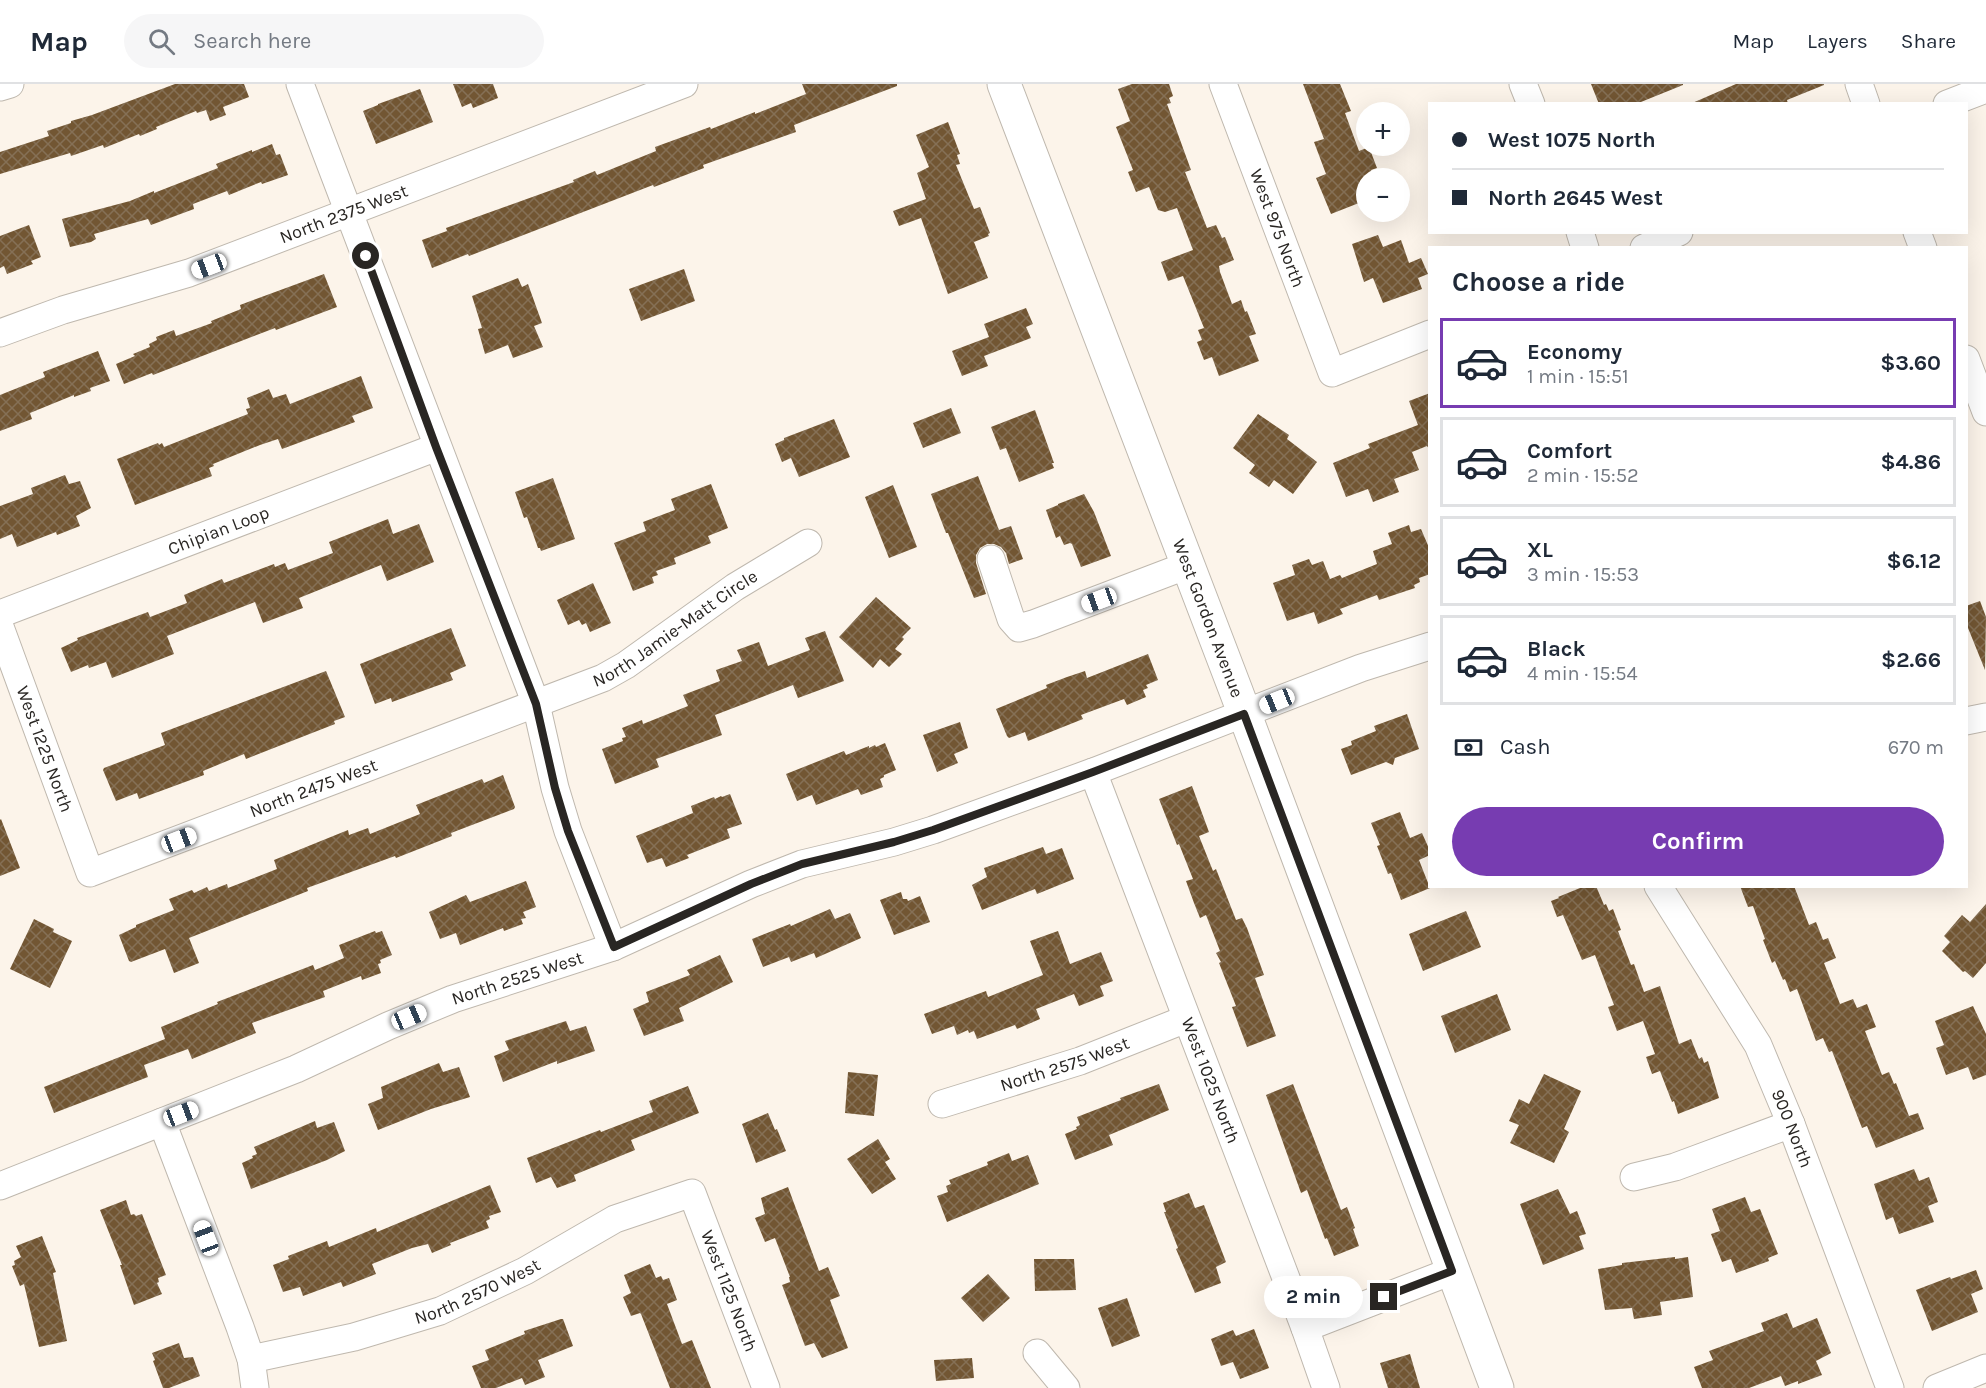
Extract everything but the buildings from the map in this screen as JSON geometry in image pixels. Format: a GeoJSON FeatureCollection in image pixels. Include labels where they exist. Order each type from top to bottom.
{"type":"FeatureCollection","features":[{"type":"Feature","properties":{"kind":"main road","name":"West Gordon Avenue"},"geometry":{"type":"LineString","coordinates":[[1004,84],[1188,565],[1497,1388]]}},
{"type":"Feature","properties":{"kind":"street"},"geometry":{"type":"LineString","coordinates":[[0,87],[10,84]]}},
{"type":"Feature","properties":{"kind":"street"},"geometry":{"type":"LineString","coordinates":[[300,84],[350,212],[436,447],[536,704],[555,788],[568,831],[614,947]]}},
{"type":"Feature","properties":{"kind":"street","name":"North 2375 West"},"geometry":{"type":"LineString","coordinates":[[0,333],[63,310],[189,273],[684,84]]}},
{"type":"Feature","properties":{"kind":"street","name":"West 975 North"},"geometry":{"type":"LineString","coordinates":[[1224,84],[1332,373],[1428,335]]}},
{"type":"Feature","properties":{"kind":"street"},"geometry":{"type":"LineString","coordinates":[[1523,84],[1530,102]]}},
{"type":"Feature","properties":{"kind":"street"},"geometry":{"type":"LineString","coordinates":[[1859,84],[1865,102]]}},
{"type":"Feature","properties":{"kind":"street"},"geometry":{"type":"LineString","coordinates":[[1952,102],[1986,89]]}},
{"type":"Feature","properties":{"kind":"street"},"geometry":{"type":"LineString","coordinates":[[1648,246],[1675,234]]}},
{"type":"Feature","properties":{"kind":"street"},"geometry":{"type":"LineString","coordinates":[[1968,364],[1986,412]]}},
{"type":"Feature","properties":{"kind":"street","name":"Chipian Loop"},"geometry":{"type":"LineString","coordinates":[[0,614],[436,447]]}},
{"type":"Feature","properties":{"kind":"street","name":"North Jamie-Matt Circle"},"geometry":{"type":"LineString","coordinates":[[536,704],[603,678],[626,665],[735,587],[808,543]]}},
{"type":"Feature","properties":{"kind":"street"},"geometry":{"type":"LineString","coordinates":[[991,560],[1011,619],[1019,628],[1121,592],[1188,565]]}},
{"type":"Feature","properties":{"kind":"street","name":"West 1225 North"},"geometry":{"type":"LineString","coordinates":[[0,627],[90,873]]}},
{"type":"Feature","properties":{"kind":"street","name":"North 2525 West"},"geometry":{"type":"LineString","coordinates":[[0,1186],[296,1069],[388,1026],[453,999],[614,947],[751,884],[802,864],[914,836],[1093,772],[1361,668],[1428,647]]}},
{"type":"Feature","properties":{"kind":"street","name":"North 2475 West"},"geometry":{"type":"LineString","coordinates":[[90,873],[536,704]]}},
{"type":"Feature","properties":{"kind":"street"},"geometry":{"type":"LineString","coordinates":[[1968,720],[1986,717]]}},
{"type":"Feature","properties":{"kind":"street","name":"West 1025 North"},"geometry":{"type":"LineString","coordinates":[[1093,772],[1326,1388]]}},
{"type":"Feature","properties":{"kind":"street","name":"900 North"},"geometry":{"type":"LineString","coordinates":[[1659,888],[1758,1046],[1791,1124],[1890,1388]]}},
{"type":"Feature","properties":{"kind":"street","name":"North 2575 West"},"geometry":{"type":"LineString","coordinates":[[942,1104],[1080,1061],[1186,1019]]}},
{"type":"Feature","properties":{"kind":"street"},"geometry":{"type":"LineString","coordinates":[[162,1122],[250,1359],[255,1388]]}},
{"type":"Feature","properties":{"kind":"street"},"geometry":{"type":"LineString","coordinates":[[1634,1177],[1675,1167],[1791,1124]]}},
{"type":"Feature","properties":{"kind":"street","name":"North 2570 West"},"geometry":{"type":"LineString","coordinates":[[250,1359],[354,1337],[440,1311],[525,1271],[615,1219],[692,1193]]}},
{"type":"Feature","properties":{"kind":"street","name":"West 1125 North"},"geometry":{"type":"LineString","coordinates":[[692,1193],[766,1388]]}},
{"type":"Feature","properties":{"kind":"street"},"geometry":{"type":"LineString","coordinates":[[1305,1328],[1452,1271]]}},
{"type":"Feature","properties":{"kind":"street"},"geometry":{"type":"LineString","coordinates":[[1037,1353],[1066,1388]]}},
{"type":"Feature","properties":{"kind":"street"},"geometry":{"type":"LineString","coordinates":[[1937,1388],[1986,1368]]}},
{"type":"Feature","properties":{"kind":"route"},"geometry":{"type":"LineString","coordinates":[[366,256],[436,447],[536,704],[555,788],[568,831],[614,947],[751,884],[802,864],[894,842],[933,830],[1244,714],[1452,1271],[1384,1297]]}}]}
